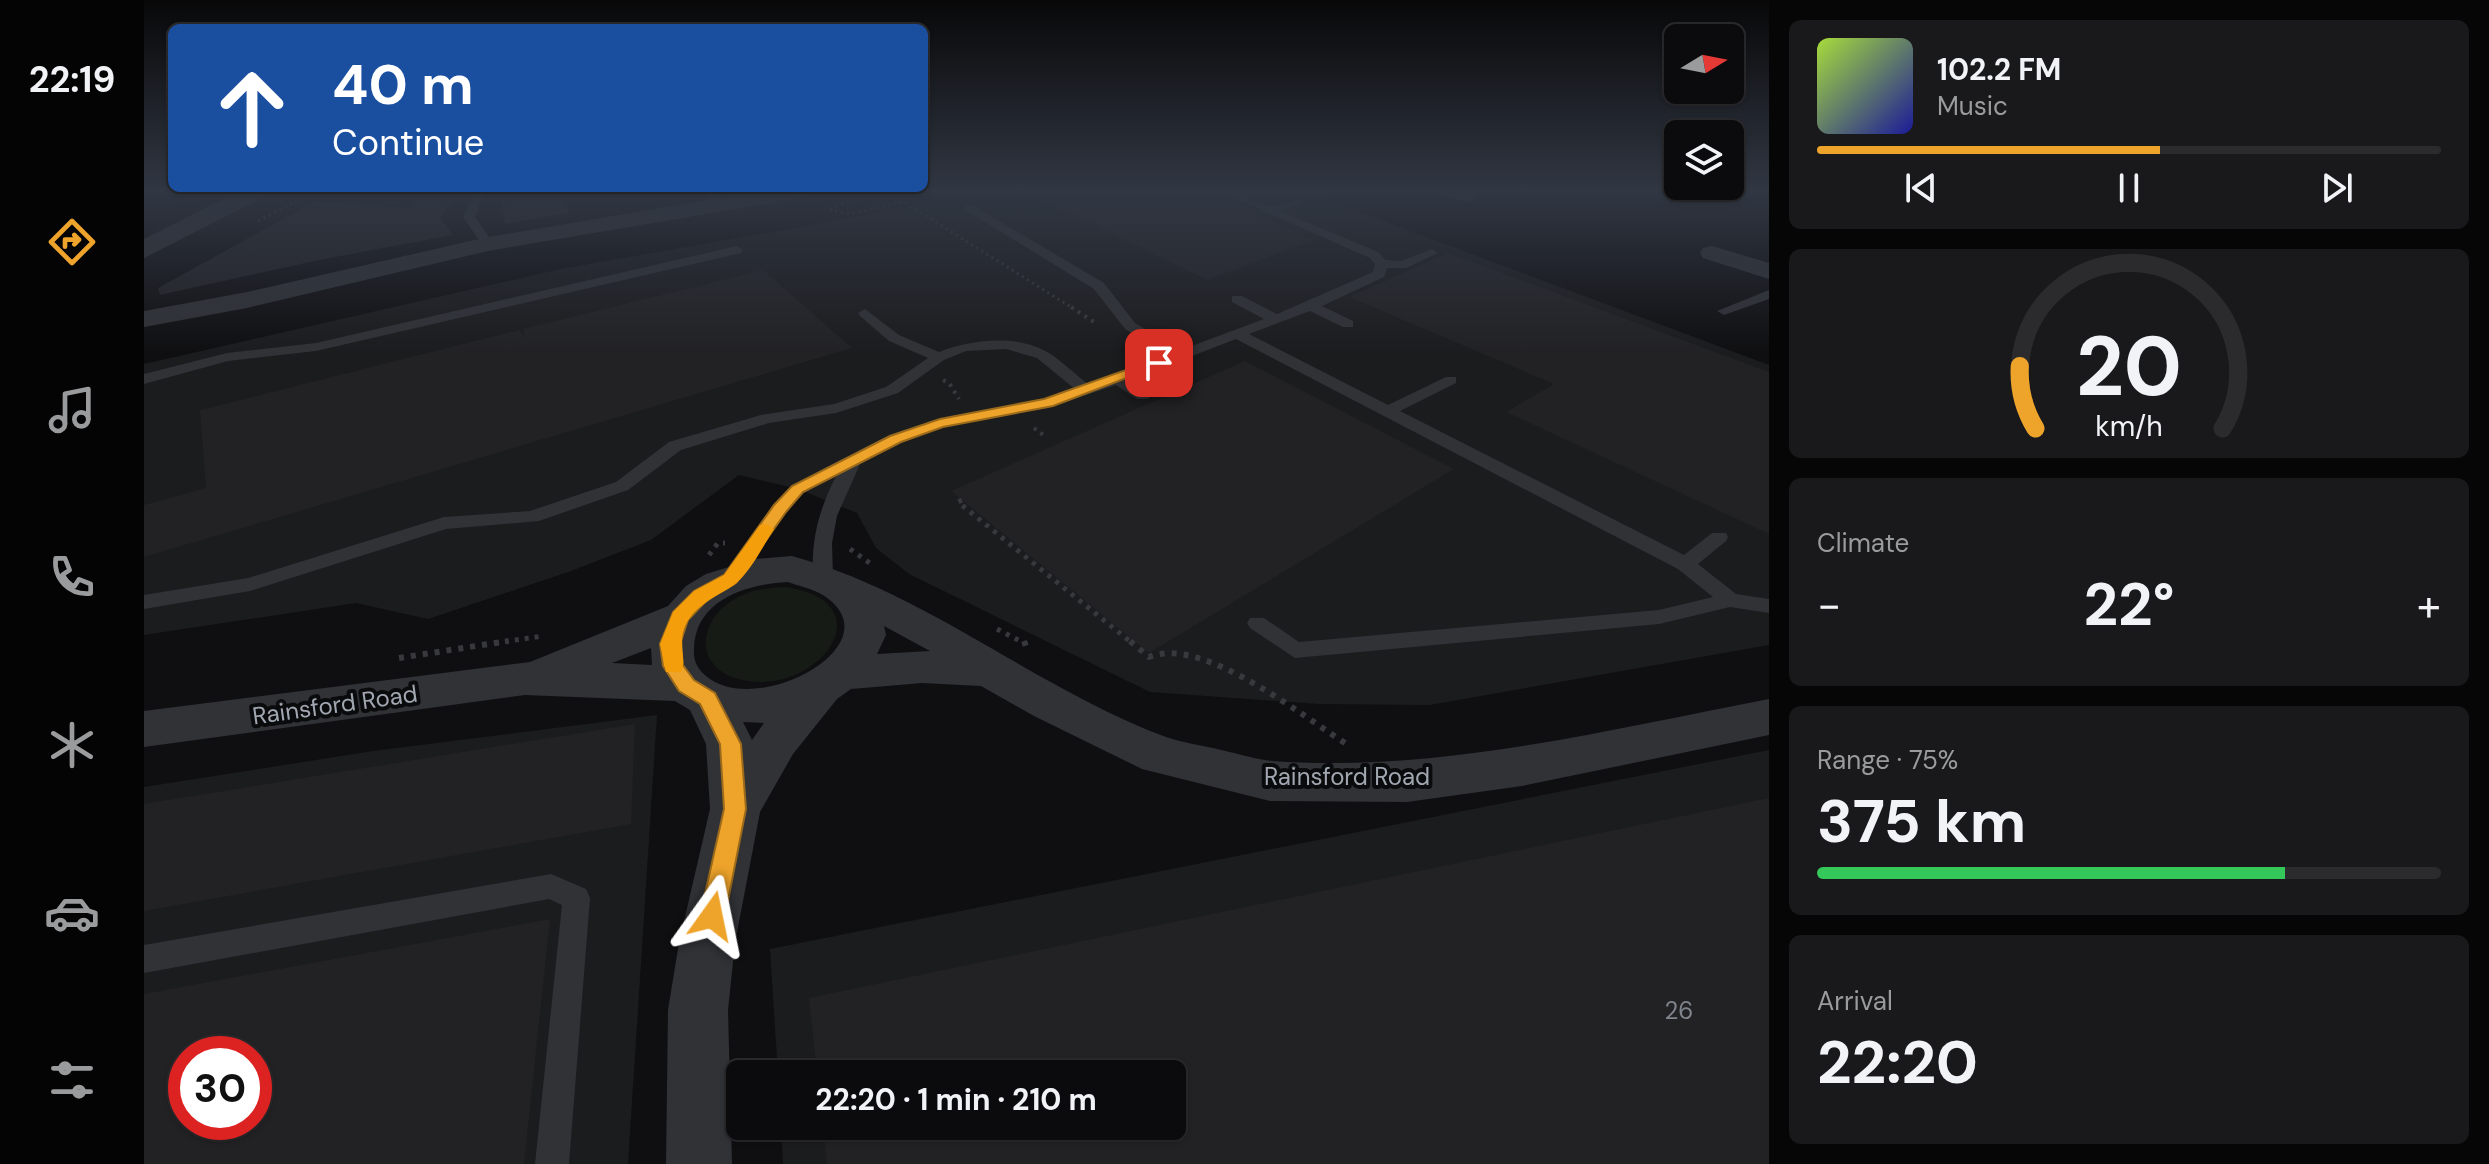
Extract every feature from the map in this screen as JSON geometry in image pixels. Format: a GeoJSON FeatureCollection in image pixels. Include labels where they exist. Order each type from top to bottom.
{"type":"FeatureCollection","features":[{"type":"Feature","properties":{"kind":"street"},"geometry":{"type":"LineString","coordinates":[[144,319],[247,300],[487,244]]}},
{"type":"Feature","properties":{"kind":"street"},"geometry":{"type":"LineString","coordinates":[[1712,253],[1769,271]]}},
{"type":"Feature","properties":{"kind":"street"},"geometry":{"type":"LineString","coordinates":[[144,306],[196,308]]}},
{"type":"Feature","properties":{"kind":"street"},"geometry":{"type":"LineString","coordinates":[[699,1164],[698,1010],[707,943],[735,809],[730,744],[697,692],[673,666],[670,644],[679,617],[701,595],[718,560],[767,570],[792,569],[837,584],[865,617],[864,644],[776,741],[735,809]]}},
{"type":"Feature","properties":{"kind":"street","name":"Rainsford Road"},"geometry":{"type":"LineString","coordinates":[[837,584],[930,630],[989,670],[1050,704],[1159,755],[1270,781],[1407,782],[1522,766],[1769,717]]}},
{"type":"Feature","properties":{"kind":"street","name":"Rainsford Road"},"geometry":{"type":"LineString","coordinates":[[525,678],[630,640],[679,617]]}},
{"type":"Feature","properties":{"kind":"street","name":"Rainsford Road"},"geometry":{"type":"LineString","coordinates":[[832,682],[922,667],[989,670]]}},
{"type":"Feature","properties":{"kind":"street","name":"Rainsford Road"},"geometry":{"type":"LineString","coordinates":[[144,729],[525,678],[630,680],[697,692]]}},
{"type":"Feature","properties":{"kind":"street"},"geometry":{"type":"LineString","coordinates":[[697,692],[729,706],[755,707],[787,704],[832,682]]}},
{"type":"Feature","properties":{"kind":"lane"},"geometry":{"type":"LineString","coordinates":[[1030,244],[1099,286],[1130,326],[1179,355]]}},
{"type":"Feature","properties":{"kind":"lane"},"geometry":{"type":"LineString","coordinates":[[718,560],[798,489],[895,439],[940,423],[1048,403],[1087,391],[1311,306],[1379,274],[1381,264],[1374,255],[1354,244]]}},
{"type":"Feature","properties":{"kind":"lane"},"geometry":{"type":"LineString","coordinates":[[144,379],[227,357],[316,347],[737,250]]}},
{"type":"Feature","properties":{"kind":"lane"},"geometry":{"type":"LineString","coordinates":[[1381,264],[1402,265],[1432,253]]}},
{"type":"Feature","properties":{"kind":"lane"},"geometry":{"type":"LineString","coordinates":[[1724,311],[1769,294]]}},
{"type":"Feature","properties":{"kind":"lane"},"geometry":{"type":"LineString","coordinates":[[1237,299],[1275,319]]}},
{"type":"Feature","properties":{"kind":"lane"},"geometry":{"type":"LineString","coordinates":[[1311,306],[1348,324]]}},
{"type":"Feature","properties":{"kind":"lane"},"geometry":{"type":"LineString","coordinates":[[865,313],[894,338],[939,357]]}},
{"type":"Feature","properties":{"kind":"lane"},"geometry":{"type":"LineString","coordinates":[[1237,334],[1685,564],[1730,600]]}},
{"type":"Feature","properties":{"kind":"lane"},"geometry":{"type":"LineString","coordinates":[[144,602],[250,584],[444,523],[532,517],[622,486],[675,446],[767,418],[836,408],[892,390],[939,357],[964,347],[1007,345],[1042,355],[1087,391]]}},
{"type":"Feature","properties":{"kind":"lane"},"geometry":{"type":"LineString","coordinates":[[1119,380],[1143,396]]}},
{"type":"Feature","properties":{"kind":"lane"},"geometry":{"type":"LineString","coordinates":[[1388,411],[1451,380]]}},
{"type":"Feature","properties":{"kind":"lane"},"geometry":{"type":"LineString","coordinates":[[837,584],[820,545],[832,499],[853,460]]}},
{"type":"Feature","properties":{"kind":"lane"},"geometry":{"type":"LineString","coordinates":[[1685,564],[1719,537]]}},
{"type":"Feature","properties":{"kind":"lane"},"geometry":{"type":"LineString","coordinates":[[1257,623],[1295,650],[1659,617],[1730,600],[1769,606]]}},
{"type":"Feature","properties":{"kind":"lane"},"geometry":{"type":"LineString","coordinates":[[144,959],[551,886],[576,898],[552,1164]]}},
{"type":"Feature","properties":{"kind":"path"},"geometry":{"type":"LineString","coordinates":[[971,244],[1111,333],[1141,333]]}},
{"type":"Feature","properties":{"kind":"path"},"geometry":{"type":"LineString","coordinates":[[919,371],[949,383],[958,393],[965,419]]}},
{"type":"Feature","properties":{"kind":"path"},"geometry":{"type":"LineString","coordinates":[[962,500],[958,502],[1149,657],[1169,652],[1197,655],[1220,664],[1335,737]]}},
{"type":"Feature","properties":{"kind":"path"},"geometry":{"type":"LineString","coordinates":[[387,660],[550,635]]}},
{"type":"Feature","properties":{"kind":"shaded area"},"geometry":{"type":"Polygon","coordinates":[[[701,244],[1446,244],[1769,365],[1769,645],[1430,705],[1319,704],[1150,692],[909,574],[876,548],[857,513],[798,489],[739,475],[651,540],[571,571],[428,619],[356,603],[144,635],[144,364],[561,269],[701,244]]]}},
{"type":"Feature","properties":{"kind":"shaded area"},"geometry":{"type":"Polygon","coordinates":[[[786,587],[817,597],[834,612],[837,630],[829,648],[813,665],[790,677],[764,682],[735,678],[712,663],[707,652],[708,630],[722,609],[733,600],[758,590],[786,587]]]}},
{"type":"Feature","properties":{"kind":"shaded area"},"geometry":{"type":"Polygon","coordinates":[[[657,715],[628,1164],[144,1164],[144,787],[373,751],[657,715]]]}},
{"type":"Feature","properties":{"kind":"shaded area"},"geometry":{"type":"Polygon","coordinates":[[[1769,750],[1769,1164],[783,1164],[782,1140],[1186,1140],[1186,1060],[777,1060],[770,949],[1769,750]]]}},
{"type":"Feature","properties":{"kind":"building"},"geometry":{"type":"Polygon","coordinates":[[[237,244],[403,244],[160,295],[158,288],[237,244]]]}},
{"type":"Feature","properties":{"kind":"building"},"geometry":{"type":"Polygon","coordinates":[[[1134,244],[1303,244],[1207,280],[1134,244]]]}},
{"type":"Feature","properties":{"kind":"building"},"geometry":{"type":"Polygon","coordinates":[[[1448,253],[1769,372],[1769,534],[1506,412],[1554,384],[1349,297],[1448,253]]]}},
{"type":"Feature","properties":{"kind":"building"},"geometry":{"type":"Polygon","coordinates":[[[763,270],[852,348],[144,557],[144,505],[206,488],[200,410],[519,330],[524,337],[523,329],[763,270]]]}},
{"type":"Feature","properties":{"kind":"building"},"geometry":{"type":"Polygon","coordinates":[[[1245,361],[1454,469],[1149,653],[951,491],[1245,361]]]}},
{"type":"Feature","properties":{"kind":"building"},"geometry":{"type":"Polygon","coordinates":[[[635,724],[631,824],[144,911],[144,804],[635,724]]]}},
{"type":"Feature","properties":{"kind":"building"},"geometry":{"type":"Polygon","coordinates":[[[1769,798],[1769,1164],[827,1164],[824,1140],[1186,1140],[1186,1060],[816,1060],[809,998],[1769,798]]]}},
{"type":"Feature","properties":{"kind":"building"},"geometry":{"type":"Polygon","coordinates":[[[550,919],[524,1164],[144,1164],[144,994],[550,919]]]}},
{"type":"Feature","properties":{"kind":"slow traffic"},"geometry":{"type":"LineString","coordinates":[[673,667],[670,644],[679,617],[701,595],[730,579],[766,529]]}},
{"type":"Feature","properties":{"kind":"route"},"geometry":{"type":"LineString","coordinates":[[712,916],[735,809],[730,744],[708,699],[687,685],[673,666],[670,644],[679,617],[701,595],[730,579],[780,508],[798,489],[895,439],[940,423],[1048,403],[1119,380],[1159,363]]}}]}
